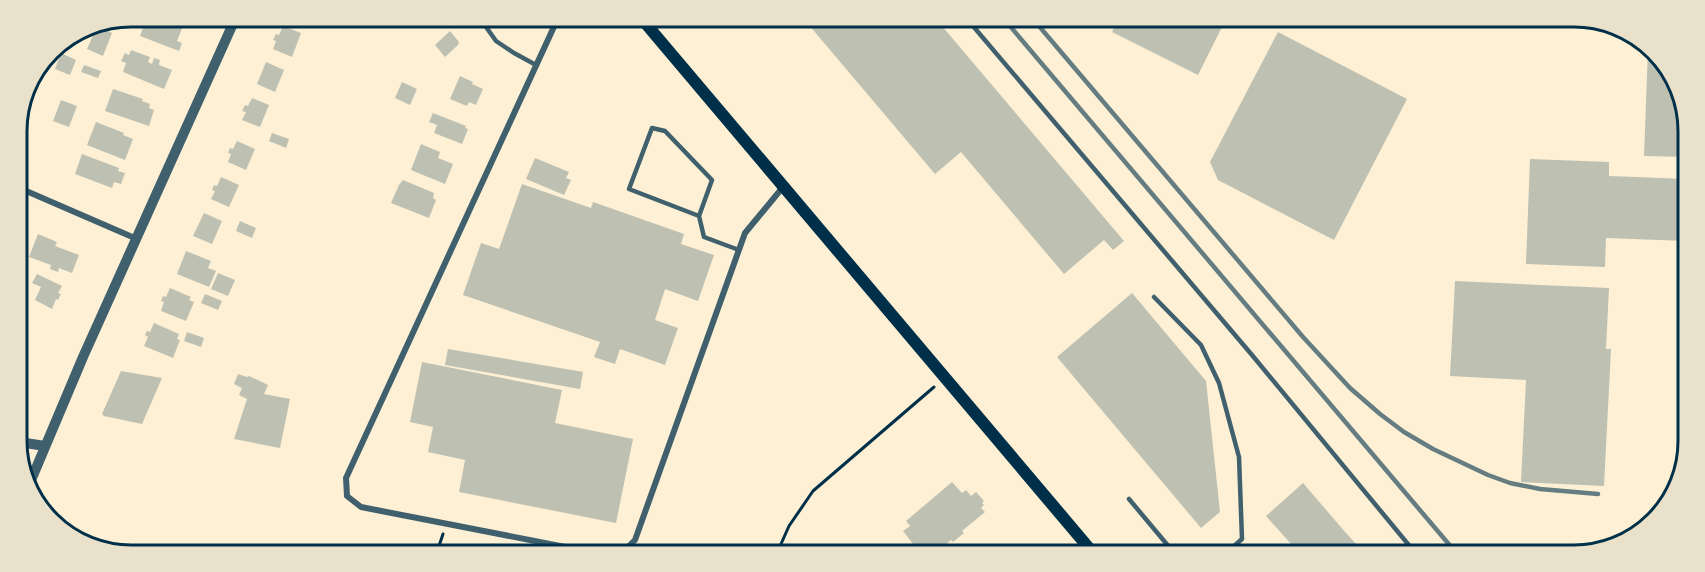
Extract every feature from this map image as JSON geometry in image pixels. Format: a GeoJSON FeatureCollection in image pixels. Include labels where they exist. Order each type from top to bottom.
{"type":"FeatureCollection","features":[{"type":"Feature","properties":{"kind":"main road"},"geometry":{"type":"LineString","coordinates":[[649,27],[1086,545]]}},
{"type":"Feature","properties":{"kind":"street"},"geometry":{"type":"LineString","coordinates":[[33,476],[83,357],[232,27]]}},
{"type":"Feature","properties":{"kind":"street"},"geometry":{"type":"LineString","coordinates":[[554,27],[346,478],[347,496],[361,507],[555,545]]}},
{"type":"Feature","properties":{"kind":"street"},"geometry":{"type":"LineString","coordinates":[[630,545],[635,540],[746,233],[783,187]]}},
{"type":"Feature","properties":{"kind":"street"},"geometry":{"type":"LineString","coordinates":[[27,191],[137,239]]}},
{"type":"Feature","properties":{"kind":"street"},"geometry":{"type":"LineString","coordinates":[[27,443],[45,446]]}},
{"type":"Feature","properties":{"kind":"lane"},"geometry":{"type":"LineString","coordinates":[[486,27],[496,41],[536,65]]}},
{"type":"Feature","properties":{"kind":"lane"},"geometry":{"type":"LineString","coordinates":[[974,27],[1409,545]]}},
{"type":"Feature","properties":{"kind":"lane"},"geometry":{"type":"LineString","coordinates":[[699,216],[629,189],[652,128],[665,131],[712,180],[699,216],[704,237],[739,250]]}},
{"type":"Feature","properties":{"kind":"lane"},"geometry":{"type":"LineString","coordinates":[[1154,297],[1201,345],[1219,382],[1239,457],[1242,539],[1235,545]]}},
{"type":"Feature","properties":{"kind":"lane"},"geometry":{"type":"LineString","coordinates":[[1129,500],[1167,545]]}},
{"type":"Feature","properties":{"kind":"path"},"geometry":{"type":"LineString","coordinates":[[781,545],[789,526],[813,491],[944,379]]}},
{"type":"Feature","properties":{"kind":"path"},"geometry":{"type":"LineString","coordinates":[[440,545],[447,524]]}},
{"type":"Feature","properties":{"kind":"building"},"geometry":{"type":"Polygon","coordinates":[[[143,27],[183,27],[177,41],[182,43],[179,51],[140,36],[143,27]]]}},
{"type":"Feature","properties":{"kind":"building"},"geometry":{"type":"Polygon","coordinates":[[[283,27],[301,33],[292,57],[273,49],[276,41],[273,40],[276,34],[279,35],[283,27]]]}},
{"type":"Feature","properties":{"kind":"building"},"geometry":{"type":"Polygon","coordinates":[[[811,27],[943,27],[1124,241],[1113,250],[1104,240],[1064,274],[961,152],[935,174],[811,27]]]}},
{"type":"Feature","properties":{"kind":"building"},"geometry":{"type":"Polygon","coordinates":[[[1114,27],[1222,27],[1198,75],[1112,32],[1114,27]]]}},
{"type":"Feature","properties":{"kind":"building"},"geometry":{"type":"Polygon","coordinates":[[[106,30],[112,33],[103,56],[87,49],[94,34],[106,30]]]}},
{"type":"Feature","properties":{"kind":"building"},"geometry":{"type":"Polygon","coordinates":[[[450,31],[459,42],[445,57],[435,45],[450,31]]]}},
{"type":"Feature","properties":{"kind":"building"},"geometry":{"type":"Polygon","coordinates":[[[1278,32],[1407,99],[1334,240],[1218,180],[1210,162],[1278,32]]]}},
{"type":"Feature","properties":{"kind":"building"},"geometry":{"type":"Polygon","coordinates":[[[131,50],[150,57],[148,62],[152,64],[154,58],[160,60],[159,65],[172,70],[164,89],[123,72],[126,63],[121,61],[125,53],[129,55],[131,50]]]}},
{"type":"Feature","properties":{"kind":"building"},"geometry":{"type":"Polygon","coordinates":[[[62,53],[76,60],[70,75],[55,69],[62,53]]]}},
{"type":"Feature","properties":{"kind":"building"},"geometry":{"type":"Polygon","coordinates":[[[1648,57],[1664,79],[1673,97],[1678,131],[1678,157],[1644,156],[1648,57]]]}},
{"type":"Feature","properties":{"kind":"building"},"geometry":{"type":"Polygon","coordinates":[[[266,62],[284,70],[275,92],[257,84],[266,62]]]}},
{"type":"Feature","properties":{"kind":"building"},"geometry":{"type":"Polygon","coordinates":[[[84,65],[101,71],[98,78],[81,72],[84,65]]]}},
{"type":"Feature","properties":{"kind":"building"},"geometry":{"type":"Polygon","coordinates":[[[460,76],[483,89],[476,105],[469,102],[467,106],[450,99],[460,76]]]}},
{"type":"Feature","properties":{"kind":"building"},"geometry":{"type":"Polygon","coordinates":[[[402,82],[417,89],[410,105],[395,98],[402,82]]]}},
{"type":"Feature","properties":{"kind":"building"},"geometry":{"type":"Polygon","coordinates":[[[113,89],[143,99],[142,101],[150,104],[149,108],[154,110],[149,126],[105,111],[113,89]]]}},
{"type":"Feature","properties":{"kind":"building"},"geometry":{"type":"Polygon","coordinates":[[[252,98],[269,105],[260,127],[242,120],[246,112],[242,111],[252,98]]]}},
{"type":"Feature","properties":{"kind":"building"},"geometry":{"type":"Polygon","coordinates":[[[61,100],[77,106],[69,127],[53,121],[61,100]]]}},
{"type":"Feature","properties":{"kind":"building"},"geometry":{"type":"Polygon","coordinates":[[[433,113],[466,126],[465,128],[468,129],[462,144],[434,133],[437,125],[429,122],[433,113]]]}},
{"type":"Feature","properties":{"kind":"building"},"geometry":{"type":"Polygon","coordinates":[[[96,122],[133,139],[125,160],[87,145],[96,122]]]}},
{"type":"Feature","properties":{"kind":"building"},"geometry":{"type":"Polygon","coordinates":[[[272,133],[289,139],[286,148],[269,141],[272,133]]]}},
{"type":"Feature","properties":{"kind":"building"},"geometry":{"type":"Polygon","coordinates":[[[237,141],[255,149],[246,170],[228,162],[231,154],[228,153],[230,148],[233,149],[237,141]]]}},
{"type":"Feature","properties":{"kind":"building"},"geometry":{"type":"Polygon","coordinates":[[[421,144],[440,152],[438,158],[453,164],[445,184],[411,170],[421,144]]]}},
{"type":"Feature","properties":{"kind":"building"},"geometry":{"type":"Polygon","coordinates":[[[82,154],[119,168],[118,171],[125,173],[121,184],[114,182],[112,188],[75,174],[82,154]]]}},
{"type":"Feature","properties":{"kind":"building"},"geometry":{"type":"Polygon","coordinates":[[[535,158],[569,172],[566,178],[571,180],[564,195],[526,179],[535,158]]]}},
{"type":"Feature","properties":{"kind":"building"},"geometry":{"type":"Polygon","coordinates":[[[1530,159],[1609,162],[1609,176],[1678,179],[1678,241],[1606,238],[1605,267],[1526,264],[1530,159]]]}},
{"type":"Feature","properties":{"kind":"building"},"geometry":{"type":"Polygon","coordinates":[[[221,177],[239,185],[229,207],[211,199],[215,191],[212,190],[214,185],[217,186],[221,177]]]}},
{"type":"Feature","properties":{"kind":"building"},"geometry":{"type":"Polygon","coordinates":[[[403,180],[434,193],[433,198],[436,200],[429,218],[391,203],[403,180]]]}},
{"type":"Feature","properties":{"kind":"building"},"geometry":{"type":"Polygon","coordinates":[[[522,184],[591,208],[593,202],[684,234],[681,244],[714,255],[698,301],[665,289],[655,320],[678,328],[665,365],[620,349],[615,364],[594,357],[600,342],[463,295],[481,243],[499,249],[522,184]]]}},
{"type":"Feature","properties":{"kind":"building"},"geometry":{"type":"Polygon","coordinates":[[[204,213],[222,221],[212,244],[193,236],[204,213]]]}},
{"type":"Feature","properties":{"kind":"building"},"geometry":{"type":"Polygon","coordinates":[[[240,221],[256,228],[252,238],[236,231],[240,221]]]}},
{"type":"Feature","properties":{"kind":"building"},"geometry":{"type":"Polygon","coordinates":[[[38,234],[57,242],[55,246],[79,255],[72,273],[59,268],[58,272],[50,269],[51,265],[29,257],[38,234]]]}},
{"type":"Feature","properties":{"kind":"building"},"geometry":{"type":"Polygon","coordinates":[[[186,251],[211,261],[208,268],[216,271],[209,287],[177,274],[186,251]]]}},
{"type":"Feature","properties":{"kind":"building"},"geometry":{"type":"Polygon","coordinates":[[[218,273],[235,280],[228,296],[211,289],[218,273]]]}},
{"type":"Feature","properties":{"kind":"building"},"geometry":{"type":"Polygon","coordinates":[[[37,274],[62,286],[58,293],[61,294],[52,309],[35,300],[41,287],[32,283],[37,274]]]}},
{"type":"Feature","properties":{"kind":"building"},"geometry":{"type":"Polygon","coordinates":[[[1455,281],[1609,288],[1606,349],[1611,349],[1604,486],[1521,482],[1526,380],[1450,376],[1455,281]]]}},
{"type":"Feature","properties":{"kind":"building"},"geometry":{"type":"Polygon","coordinates":[[[170,288],[191,297],[189,300],[194,302],[186,321],[161,311],[164,302],[161,301],[163,296],[166,297],[170,288]]]}},
{"type":"Feature","properties":{"kind":"building"},"geometry":{"type":"Polygon","coordinates":[[[1132,293],[1206,381],[1220,512],[1201,528],[1057,357],[1132,293]]]}},
{"type":"Feature","properties":{"kind":"building"},"geometry":{"type":"Polygon","coordinates":[[[205,294],[222,301],[218,310],[201,303],[205,294]]]}},
{"type":"Feature","properties":{"kind":"building"},"geometry":{"type":"Polygon","coordinates":[[[154,323],[179,334],[177,339],[180,340],[173,358],[144,346],[148,337],[145,335],[147,331],[150,332],[154,323]]]}},
{"type":"Feature","properties":{"kind":"building"},"geometry":{"type":"Polygon","coordinates":[[[187,332],[204,338],[201,347],[184,341],[187,332]]]}},
{"type":"Feature","properties":{"kind":"building"},"geometry":{"type":"Polygon","coordinates":[[[448,349],[583,372],[580,389],[445,365],[448,349]]]}},
{"type":"Feature","properties":{"kind":"building"},"geometry":{"type":"Polygon","coordinates":[[[422,362],[562,390],[555,423],[633,439],[616,523],[459,492],[465,460],[428,452],[433,427],[410,422],[422,362]]]}},
{"type":"Feature","properties":{"kind":"building"},"geometry":{"type":"Polygon","coordinates":[[[121,371],[162,378],[142,424],[102,414],[121,371]]]}},
{"type":"Feature","properties":{"kind":"building"},"geometry":{"type":"Polygon","coordinates":[[[238,374],[249,376],[268,385],[264,394],[290,399],[280,448],[234,439],[247,399],[239,395],[242,388],[234,384],[238,374]]]}},
{"type":"Feature","properties":{"kind":"building"},"geometry":{"type":"Polygon","coordinates":[[[952,482],[962,493],[966,490],[971,496],[976,492],[984,501],[981,508],[985,512],[962,531],[964,533],[945,545],[914,545],[903,531],[910,526],[906,521],[952,482]]]}},
{"type":"Feature","properties":{"kind":"building"},"geometry":{"type":"Polygon","coordinates":[[[1303,483],[1357,545],[1292,545],[1266,516],[1303,483]]]}},
{"type":"Feature","properties":{"kind":"railway"},"geometry":{"type":"LineString","coordinates":[[1011,27],[1450,545]]}},
{"type":"Feature","properties":{"kind":"railway"},"geometry":{"type":"LineString","coordinates":[[1040,27],[1303,337],[1350,388],[1380,414],[1433,449],[1488,475],[1510,483],[1540,489],[1598,494]]}}]}
